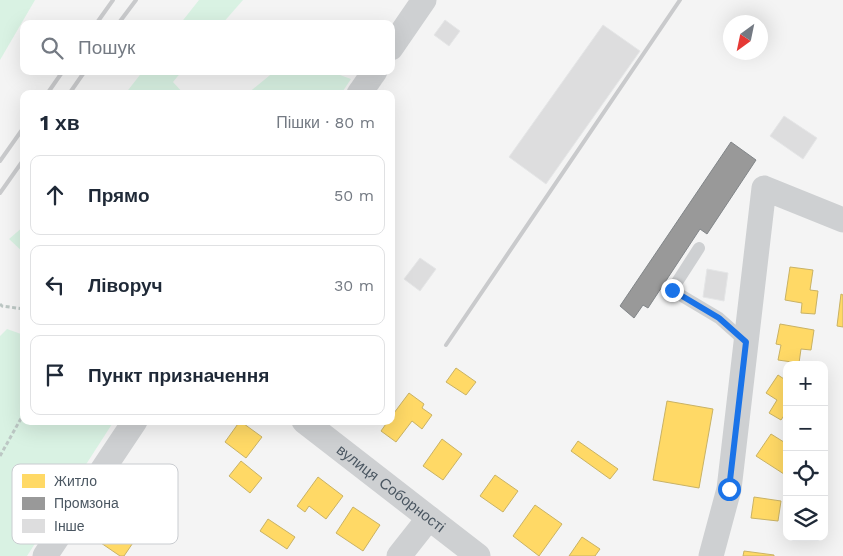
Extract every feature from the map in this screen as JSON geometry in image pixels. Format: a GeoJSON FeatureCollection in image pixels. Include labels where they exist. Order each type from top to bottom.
{"type":"FeatureCollection","features":[{"type":"Feature","properties":{"kind":"street"},"geometry":{"type":"LineString","coordinates":[[395,42],[424,0]]}},
{"type":"Feature","properties":{"kind":"street"},"geometry":{"type":"LineString","coordinates":[[362,90],[372,75]]}},
{"type":"Feature","properties":{"kind":"street"},"geometry":{"type":"LineString","coordinates":[[711,556],[729,489],[764,188],[843,220]]}},
{"type":"Feature","properties":{"kind":"street"},"geometry":{"type":"LineString","coordinates":[[107,464],[132,425]]}},
{"type":"Feature","properties":{"kind":"street","name":"вулиця Соборності"},"geometry":{"type":"LineString","coordinates":[[309,425],[478,556]]}},
{"type":"Feature","properties":{"kind":"street"},"geometry":{"type":"LineString","coordinates":[[399,556],[429,518]]}},
{"type":"Feature","properties":{"kind":"street"},"geometry":{"type":"LineString","coordinates":[[46,556],[54,544]]}},
{"type":"Feature","properties":{"kind":"lane"},"geometry":{"type":"LineString","coordinates":[[699,248],[672,290],[719,318],[746,342]]}},
{"type":"Feature","properties":{"kind":"path"},"geometry":{"type":"LineString","coordinates":[[0,304],[2,306],[20,308]]}},
{"type":"Feature","properties":{"kind":"path"},"geometry":{"type":"LineString","coordinates":[[0,456],[20,420]]}},
{"type":"Feature","properties":{"kind":"green space"},"geometry":{"type":"Polygon","coordinates":[[[0,0],[35,0],[23,20],[20,20],[20,26],[0,60],[0,0]]]}},
{"type":"Feature","properties":{"kind":"green space"},"geometry":{"type":"Polygon","coordinates":[[[199,0],[243,0],[226,20],[183,20],[199,0]]]}},
{"type":"Feature","properties":{"kind":"green space"},"geometry":{"type":"Polygon","coordinates":[[[140,75],[179,75],[173,82],[180,90],[128,90],[140,75]]]}},
{"type":"Feature","properties":{"kind":"green space"},"geometry":{"type":"Polygon","coordinates":[[[270,75],[340,75],[351,79],[344,90],[252,90],[270,75]]]}},
{"type":"Feature","properties":{"kind":"green space"},"geometry":{"type":"Polygon","coordinates":[[[20,229],[20,249],[9,239],[20,229]]]}},
{"type":"Feature","properties":{"kind":"green space"},"geometry":{"type":"Polygon","coordinates":[[[7,329],[20,334],[20,425],[111,425],[86,464],[12,464],[12,544],[35,544],[27,556],[0,556],[0,336],[7,329]]]}},
{"type":"Feature","properties":{"kind":"building: Житло"},"geometry":{"type":"Polygon","coordinates":[[[790,267],[813,270],[810,290],[818,291],[815,314],[801,313],[802,303],[785,300],[790,267]]]}},
{"type":"Feature","properties":{"kind":"building: Житло"},"geometry":{"type":"Polygon","coordinates":[[[841,294],[843,295],[843,327],[837,326],[841,294]]]}},
{"type":"Feature","properties":{"kind":"building: Житло"},"geometry":{"type":"Polygon","coordinates":[[[780,324],[814,330],[811,350],[801,349],[799,361],[778,360],[781,345],[776,344],[780,324]]]}},
{"type":"Feature","properties":{"kind":"building: Житло"},"geometry":{"type":"Polygon","coordinates":[[[456,368],[476,382],[466,395],[446,382],[456,368]]]}},
{"type":"Feature","properties":{"kind":"building: Житло"},"geometry":{"type":"Polygon","coordinates":[[[778,375],[783,378],[783,417],[781,420],[769,413],[777,400],[766,393],[778,375]]]}},
{"type":"Feature","properties":{"kind":"building: Житло"},"geometry":{"type":"Polygon","coordinates":[[[409,393],[424,404],[422,408],[432,415],[422,429],[412,421],[396,442],[381,431],[385,425],[395,425],[395,412],[409,393]]]}},
{"type":"Feature","properties":{"kind":"building: Житло"},"geometry":{"type":"Polygon","coordinates":[[[667,401],[713,409],[699,488],[653,480],[667,401]]]}},
{"type":"Feature","properties":{"kind":"building: Житло"},"geometry":{"type":"Polygon","coordinates":[[[237,425],[246,425],[262,437],[246,458],[225,442],[237,425]]]}},
{"type":"Feature","properties":{"kind":"building: Житло"},"geometry":{"type":"Polygon","coordinates":[[[771,434],[783,442],[783,473],[756,456],[771,434]]]}},
{"type":"Feature","properties":{"kind":"building: Житло"},"geometry":{"type":"Polygon","coordinates":[[[442,439],[462,454],[443,480],[423,466],[442,439]]]}},
{"type":"Feature","properties":{"kind":"building: Житло"},"geometry":{"type":"Polygon","coordinates":[[[578,441],[618,469],[610,479],[571,451],[578,441]]]}},
{"type":"Feature","properties":{"kind":"building: Житло"},"geometry":{"type":"Polygon","coordinates":[[[241,461],[262,478],[250,493],[229,476],[241,461]]]}},
{"type":"Feature","properties":{"kind":"building: Житло"},"geometry":{"type":"Polygon","coordinates":[[[495,475],[518,491],[503,512],[480,496],[495,475]]]}},
{"type":"Feature","properties":{"kind":"building: Житло"},"geometry":{"type":"Polygon","coordinates":[[[318,477],[343,496],[326,519],[309,506],[305,512],[297,506],[318,477]]]}},
{"type":"Feature","properties":{"kind":"building: Житло"},"geometry":{"type":"Polygon","coordinates":[[[754,497],[781,501],[778,521],[751,518],[754,497]]]}},
{"type":"Feature","properties":{"kind":"building: Житло"},"geometry":{"type":"Polygon","coordinates":[[[535,505],[562,524],[539,556],[513,536],[535,505]]]}},
{"type":"Feature","properties":{"kind":"building: Житло"},"geometry":{"type":"Polygon","coordinates":[[[353,507],[380,525],[363,551],[336,533],[353,507]]]}},
{"type":"Feature","properties":{"kind":"building: Житло"},"geometry":{"type":"Polygon","coordinates":[[[268,519],[295,537],[287,549],[260,531],[268,519]]]}},
{"type":"Feature","properties":{"kind":"building: Житло"},"geometry":{"type":"Polygon","coordinates":[[[582,537],[600,549],[595,556],[569,556],[582,537]]]}},
{"type":"Feature","properties":{"kind":"building: Житло"},"geometry":{"type":"Polygon","coordinates":[[[102,544],[132,544],[124,556],[120,556],[102,544]]]}},
{"type":"Feature","properties":{"kind":"building: Житло"},"geometry":{"type":"Polygon","coordinates":[[[744,551],[774,555],[774,556],[743,556],[744,551]]]}},
{"type":"Feature","properties":{"kind":"building: Промзона"},"geometry":{"type":"Polygon","coordinates":[[[731,142],[756,160],[707,234],[700,229],[648,308],[643,305],[634,318],[620,306],[731,142]]]}},
{"type":"Feature","properties":{"kind":"building: Інше"},"geometry":{"type":"Polygon","coordinates":[[[445,20],[460,31],[449,46],[434,35],[445,20]]]}},
{"type":"Feature","properties":{"kind":"building: Інше"},"geometry":{"type":"Polygon","coordinates":[[[603,25],[640,51],[546,184],[509,157],[603,25]]]}},
{"type":"Feature","properties":{"kind":"building: Інше"},"geometry":{"type":"Polygon","coordinates":[[[784,116],[817,138],[803,159],[770,136],[784,116]]]}},
{"type":"Feature","properties":{"kind":"building: Інше"},"geometry":{"type":"Polygon","coordinates":[[[420,258],[436,269],[420,291],[404,279],[420,258]]]}},
{"type":"Feature","properties":{"kind":"building: Інше"},"geometry":{"type":"Polygon","coordinates":[[[707,269],[728,273],[724,301],[703,297],[707,269]]]}},
{"type":"Feature","properties":{"kind":"railway"},"geometry":{"type":"LineString","coordinates":[[99,20],[113,0]]}},
{"type":"Feature","properties":{"kind":"railway"},"geometry":{"type":"LineString","coordinates":[[121,20],[136,0]]}},
{"type":"Feature","properties":{"kind":"railway"},"geometry":{"type":"LineString","coordinates":[[446,345],[680,0]]}},
{"type":"Feature","properties":{"kind":"railway"},"geometry":{"type":"LineString","coordinates":[[50,90],[60,75]]}},
{"type":"Feature","properties":{"kind":"railway"},"geometry":{"type":"LineString","coordinates":[[72,90],[82,75]]}},
{"type":"Feature","properties":{"kind":"railway"},"geometry":{"type":"LineString","coordinates":[[0,161],[20,133]]}},
{"type":"Feature","properties":{"kind":"railway"},"geometry":{"type":"LineString","coordinates":[[0,193],[20,165]]}},
{"type":"Feature","properties":{"kind":"route"},"geometry":{"type":"LineString","coordinates":[[672,290],[719,318],[746,342],[729,489]]}}]}
